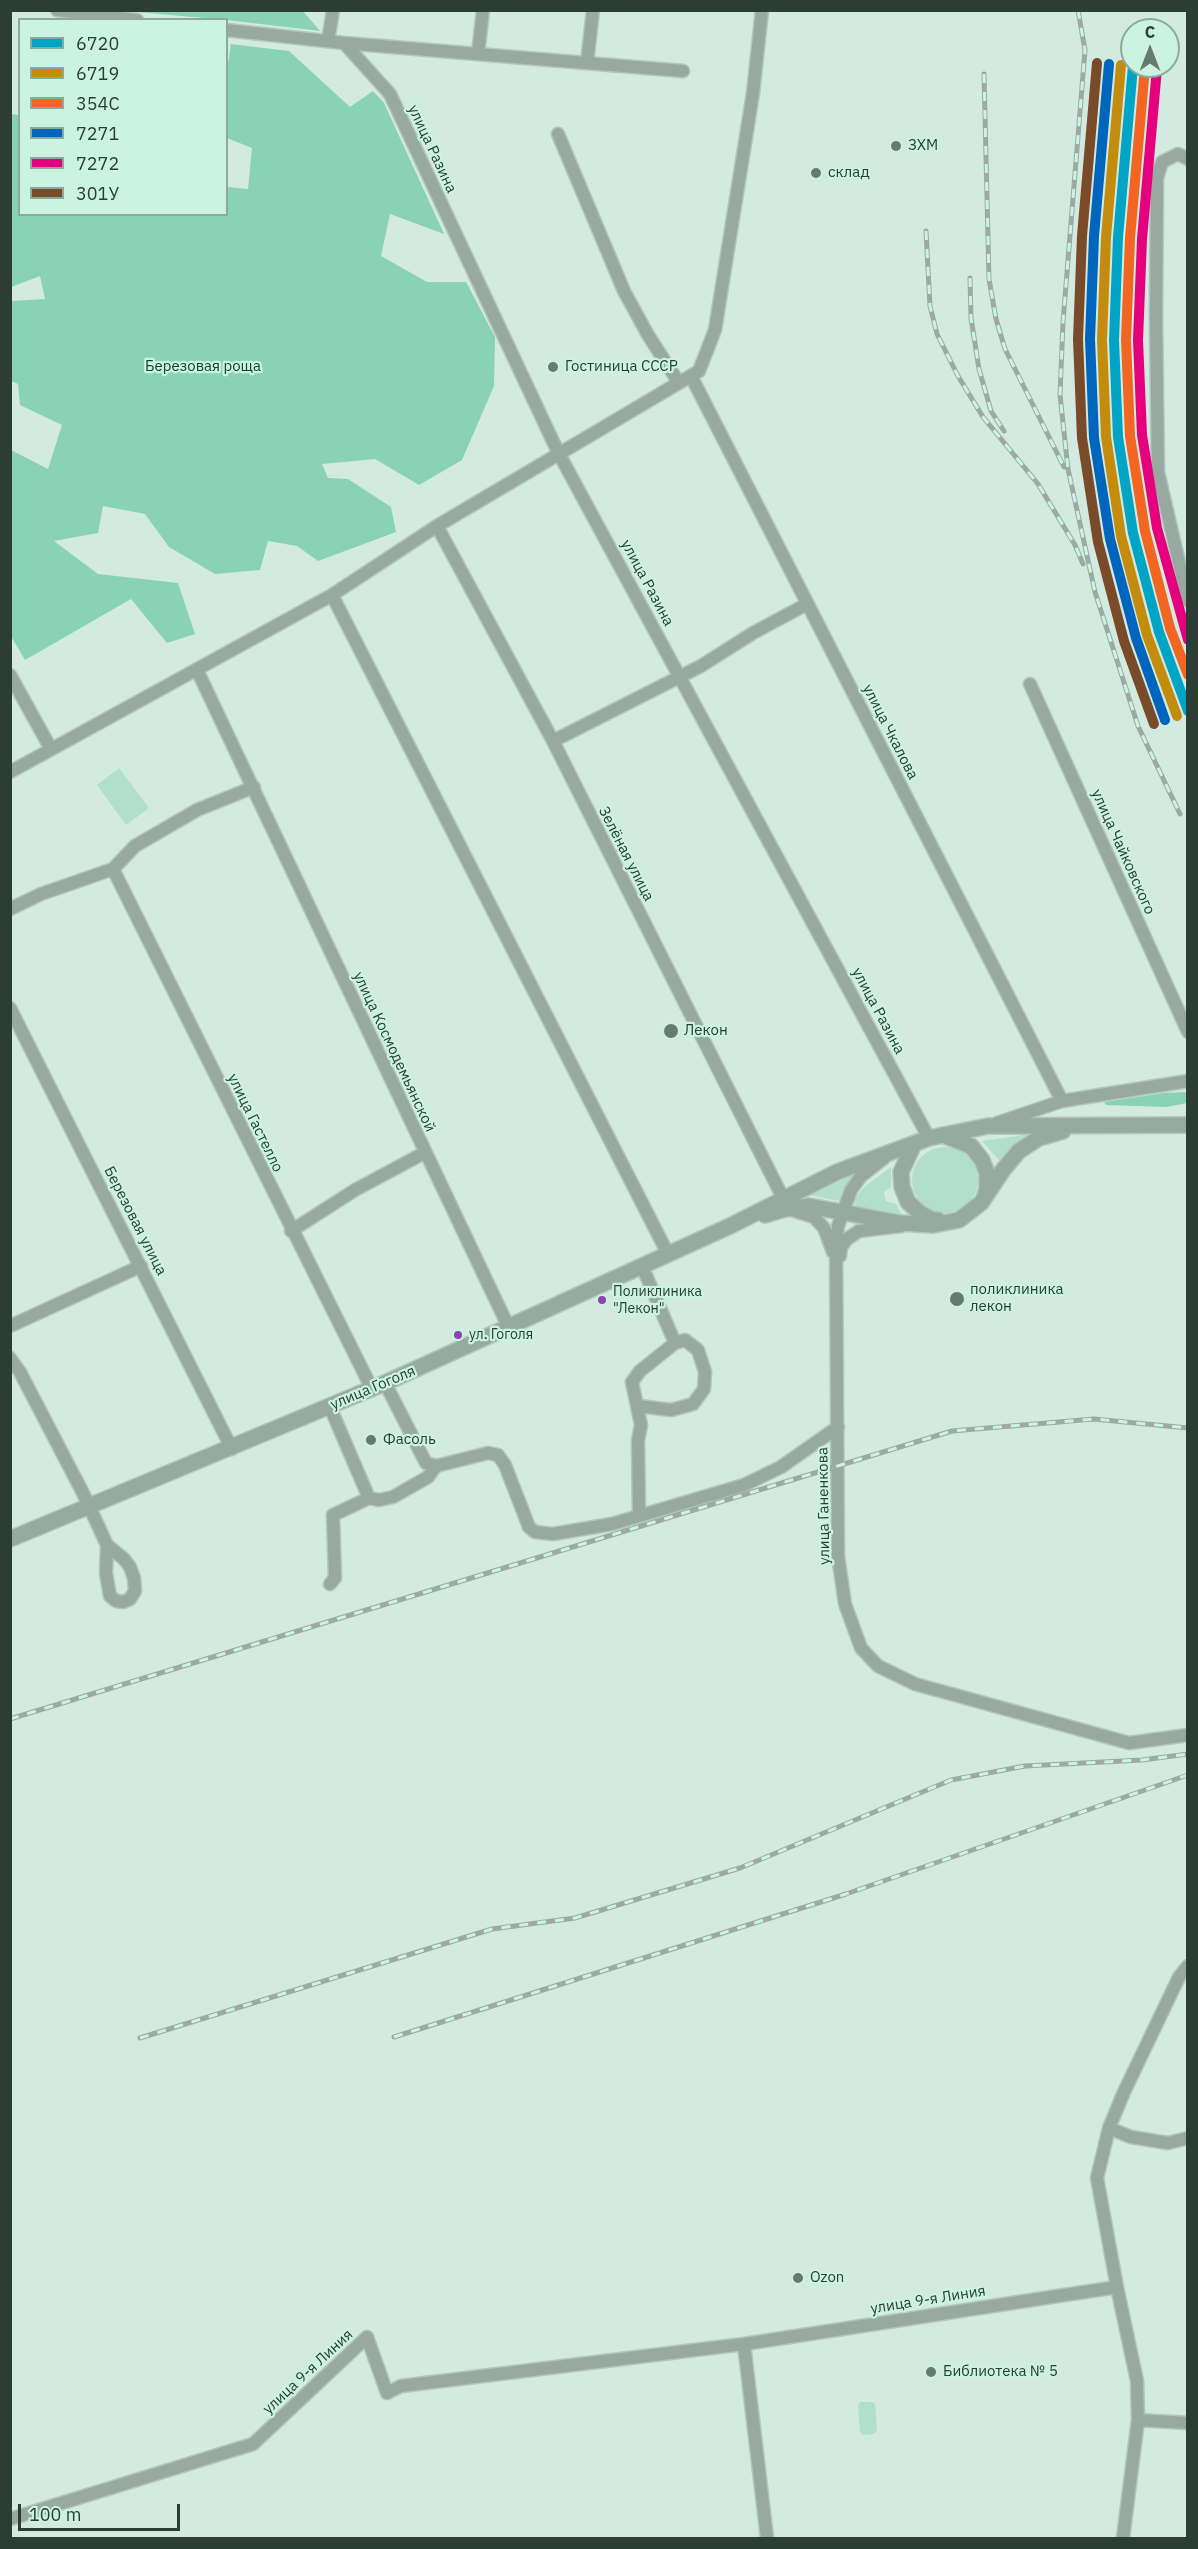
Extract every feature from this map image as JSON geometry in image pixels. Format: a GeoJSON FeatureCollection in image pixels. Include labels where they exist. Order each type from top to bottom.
{"type":"FeatureCollection","features":[{"type":"Feature","properties":{"kind":"main road"},"geometry":{"type":"LineString","coordinates":[[784,1203],[837,1172],[895,1150],[929,1139],[988,1126],[1188,1125]]}},
{"type":"Feature","properties":{"kind":"main road"},"geometry":{"type":"LineString","coordinates":[[784,1203],[842,1211],[889,1221],[933,1225],[959,1220],[981,1203],[1019,1150],[1039,1138],[1084,1127]]}},
{"type":"Feature","properties":{"kind":"main road"},"geometry":{"type":"LineString","coordinates":[[959,1220],[933,1220],[908,1202],[902,1187],[901,1172],[904,1160],[929,1139],[971,1146],[982,1160],[987,1173],[987,1189],[981,1203]]}},
{"type":"Feature","properties":{"kind":"main road","name":"улица Гоголя"},"geometry":{"type":"LineString","coordinates":[[10,1539],[330,1407],[784,1203]]}},
{"type":"Feature","properties":{"kind":"street"},"geometry":{"type":"LineString","coordinates":[[57,10],[121,18]]}},
{"type":"Feature","properties":{"kind":"street"},"geometry":{"type":"LineString","coordinates":[[328,41],[333,10]]}},
{"type":"Feature","properties":{"kind":"street"},"geometry":{"type":"LineString","coordinates":[[478,54],[483,10]]}},
{"type":"Feature","properties":{"kind":"street"},"geometry":{"type":"LineString","coordinates":[[587,63],[593,10]]}},
{"type":"Feature","properties":{"kind":"street"},"geometry":{"type":"LineString","coordinates":[[10,772],[332,595],[437,526],[558,452],[699,371],[715,330],[753,93],[762,10]]}},
{"type":"Feature","properties":{"kind":"street"},"geometry":{"type":"LineString","coordinates":[[228,30],[344,43],[683,71]]}},
{"type":"Feature","properties":{"kind":"street","name":"улица Разина"},"geometry":{"type":"LineString","coordinates":[[344,43],[390,94],[558,452],[929,1139]]}},
{"type":"Feature","properties":{"kind":"street"},"geometry":{"type":"LineString","coordinates":[[558,134],[624,291],[679,383]]}},
{"type":"Feature","properties":{"kind":"street"},"geometry":{"type":"LineString","coordinates":[[1188,159],[1178,154],[1162,162],[1157,178],[1156,318],[1158,472],[1188,601]]}},
{"type":"Feature","properties":{"kind":"street","name":"улица Чкалова"},"geometry":{"type":"LineString","coordinates":[[691,376],[1062,1101]]}},
{"type":"Feature","properties":{"kind":"street","name":"Зелёная улица"},"geometry":{"type":"LineString","coordinates":[[437,526],[553,741],[784,1203]]}},
{"type":"Feature","properties":{"kind":"street"},"geometry":{"type":"LineString","coordinates":[[332,595],[668,1254]]}},
{"type":"Feature","properties":{"kind":"street"},"geometry":{"type":"LineString","coordinates":[[553,741],[680,676],[807,603]]}},
{"type":"Feature","properties":{"kind":"street","name":"улица Космодемьянской"},"geometry":{"type":"LineString","coordinates":[[197,670],[254,787],[424,1153],[509,1328]]}},
{"type":"Feature","properties":{"kind":"street"},"geometry":{"type":"LineString","coordinates":[[10,675],[51,749]]}},
{"type":"Feature","properties":{"kind":"street","name":"улица Чайковского"},"geometry":{"type":"LineString","coordinates":[[1030,684],[1188,1032]]}},
{"type":"Feature","properties":{"kind":"street"},"geometry":{"type":"LineString","coordinates":[[10,909],[40,894],[113,869],[135,846],[197,810],[254,787]]}},
{"type":"Feature","properties":{"kind":"street","name":"улица Гастелло"},"geometry":{"type":"LineString","coordinates":[[113,869],[291,1231],[378,1386],[426,1463],[436,1466]]}},
{"type":"Feature","properties":{"kind":"street","name":"Березовая улица"},"geometry":{"type":"LineString","coordinates":[[10,1008],[232,1449]]}},
{"type":"Feature","properties":{"kind":"street"},"geometry":{"type":"LineString","coordinates":[[988,1126],[1062,1101],[1188,1081]]}},
{"type":"Feature","properties":{"kind":"street","name":"улица Ганенкова"},"geometry":{"type":"LineString","coordinates":[[895,1150],[861,1176],[851,1190],[837,1226],[838,1556],[845,1604],[861,1648],[878,1665],[915,1684],[1129,1743],[1188,1735]]}},
{"type":"Feature","properties":{"kind":"street"},"geometry":{"type":"LineString","coordinates":[[291,1231],[355,1190],[424,1153]]}},
{"type":"Feature","properties":{"kind":"street"},"geometry":{"type":"LineString","coordinates":[[784,1203],[814,1217],[824,1228],[838,1266]]}},
{"type":"Feature","properties":{"kind":"street"},"geometry":{"type":"LineString","coordinates":[[838,1266],[842,1247],[847,1239],[858,1231],[933,1225]]}},
{"type":"Feature","properties":{"kind":"street"},"geometry":{"type":"LineString","coordinates":[[10,1326],[141,1266]]}},
{"type":"Feature","properties":{"kind":"street"},"geometry":{"type":"LineString","coordinates":[[642,1266],[675,1343]]}},
{"type":"Feature","properties":{"kind":"street"},"geometry":{"type":"LineString","coordinates":[[639,1406],[671,1410],[693,1404],[704,1389],[705,1372],[698,1350],[685,1340],[675,1343],[640,1371],[632,1382],[639,1406],[641,1425],[638,1440],[639,1516]]}},
{"type":"Feature","properties":{"kind":"street"},"geometry":{"type":"LineString","coordinates":[[10,1358],[20,1372],[90,1507],[107,1545]]}},
{"type":"Feature","properties":{"kind":"street"},"geometry":{"type":"LineString","coordinates":[[330,1407],[369,1498]]}},
{"type":"Feature","properties":{"kind":"street"},"geometry":{"type":"LineString","coordinates":[[330,1584],[335,1578],[333,1515],[369,1498],[379,1500],[393,1497],[428,1477],[436,1466],[488,1453],[498,1455],[506,1465],[529,1527],[535,1532],[553,1534],[612,1524],[744,1485],[781,1467],[838,1427]]}},
{"type":"Feature","properties":{"kind":"street"},"geometry":{"type":"LineString","coordinates":[[1124,2538],[1138,2420],[1137,2380],[1097,2178],[1109,2128],[1179,1977],[1188,1966]]}},
{"type":"Feature","properties":{"kind":"street"},"geometry":{"type":"LineString","coordinates":[[1109,2128],[1131,2136],[1168,2143],[1188,2138]]}},
{"type":"Feature","properties":{"kind":"street","name":"улица 9-я Линия"},"geometry":{"type":"LineString","coordinates":[[10,2519],[254,2444],[367,2337],[387,2393],[401,2386],[744,2344],[1117,2287]]}},
{"type":"Feature","properties":{"kind":"street"},"geometry":{"type":"LineString","coordinates":[[744,2344],[767,2538]]}},
{"type":"Feature","properties":{"kind":"street"},"geometry":{"type":"LineString","coordinates":[[1138,2420],[1188,2423]]}},
{"type":"Feature","properties":{"kind":"green space"},"geometry":{"type":"Polygon","coordinates":[[[126,11],[303,11],[320,31],[228,20],[228,18],[126,11]]]}},
{"type":"Feature","properties":{"kind":"green space","name":"Березовая роща"},"geometry":{"type":"Polygon","coordinates":[[[231,44],[289,51],[350,107],[373,91],[384,103],[444,234],[390,214],[381,256],[427,282],[466,282],[495,337],[494,386],[462,460],[419,485],[375,459],[322,464],[328,478],[348,479],[391,507],[396,532],[318,561],[297,546],[268,541],[260,570],[215,574],[169,547],[145,514],[103,506],[98,533],[54,541],[98,574],[178,583],[195,634],[167,643],[131,599],[25,660],[11,636],[11,450],[48,469],[62,425],[20,405],[18,384],[11,381],[12,301],[45,299],[40,276],[11,287],[11,114],[18,115],[18,216],[228,216],[228,187],[248,189],[252,148],[228,138],[228,64],[231,44]]]}},
{"type":"Feature","properties":{"kind":"green space"},"geometry":{"type":"Polygon","coordinates":[[[119,768],[149,808],[126,825],[97,785],[119,768]]]}},
{"type":"Feature","properties":{"kind":"green space"},"geometry":{"type":"Polygon","coordinates":[[[1187,1092],[1187,1103],[1166,1107],[1106,1105],[1104,1102],[1164,1093],[1187,1092]]]}},
{"type":"Feature","properties":{"kind":"green space"},"geometry":{"type":"Polygon","coordinates":[[[1031,1134],[1001,1162],[982,1141],[1031,1134]]]}},
{"type":"Feature","properties":{"kind":"green space"},"geometry":{"type":"Polygon","coordinates":[[[945,1147],[958,1149],[968,1157],[976,1167],[978,1180],[976,1193],[968,1203],[958,1211],[945,1213],[932,1211],[922,1203],[914,1193],[912,1180],[914,1167],[922,1157],[932,1149],[945,1147]]]}},
{"type":"Feature","properties":{"kind":"green space"},"geometry":{"type":"Polygon","coordinates":[[[891,1167],[891,1187],[884,1192],[886,1201],[896,1204],[903,1217],[857,1208],[853,1201],[864,1187],[891,1167]]]}},
{"type":"Feature","properties":{"kind":"green space"},"geometry":{"type":"Polygon","coordinates":[[[855,1174],[838,1201],[809,1195],[855,1174]]]}},
{"type":"Feature","properties":{"kind":"green space"},"geometry":{"type":"Polygon","coordinates":[[[860,2402],[875,2404],[877,2431],[873,2434],[863,2435],[860,2432],[858,2406],[860,2402]]]}},
{"type":"Feature","properties":{"kind":"railway"},"geometry":{"type":"LineString","coordinates":[[1078,10],[1085,50],[1063,322],[1060,395],[1068,469],[1095,592],[1138,726],[1180,814]]}},
{"type":"Feature","properties":{"kind":"railway"},"geometry":{"type":"LineString","coordinates":[[984,74],[989,279],[996,319],[1005,349],[1064,467]]}},
{"type":"Feature","properties":{"kind":"railway"},"geometry":{"type":"LineString","coordinates":[[926,231],[930,306],[937,334],[958,376],[983,417],[1038,484],[1075,545],[1083,564]]}},
{"type":"Feature","properties":{"kind":"railway"},"geometry":{"type":"LineString","coordinates":[[970,278],[971,318],[979,369],[991,411],[1004,431]]}},
{"type":"Feature","properties":{"kind":"railway"},"geometry":{"type":"LineString","coordinates":[[10,1719],[952,1431],[1094,1419],[1188,1428]]}},
{"type":"Feature","properties":{"kind":"railway"},"geometry":{"type":"LineString","coordinates":[[140,2038],[492,1929],[575,1918],[740,1868],[951,1780],[1025,1766],[1142,1760],[1188,1754]]}},
{"type":"Feature","properties":{"kind":"railway"},"geometry":{"type":"LineString","coordinates":[[394,2037],[846,1894],[1188,1775]]}},
{"type":"Feature","properties":{"kind":"transit line","name":"301У"},"geometry":{"type":"LineString","coordinates":[[1097,63],[1082,236],[1078,339],[1082,438],[1098,542],[1124,641],[1154,724]]}},
{"type":"Feature","properties":{"kind":"transit line","name":"7271"},"geometry":{"type":"LineString","coordinates":[[1109,64],[1094,236],[1090,339],[1094,438],[1110,539],[1136,638],[1165,720]]}},
{"type":"Feature","properties":{"kind":"transit line","name":"6719"},"geometry":{"type":"LineString","coordinates":[[1120,76],[1106,237],[1102,340],[1106,437],[1121,536],[1147,635],[1177,716]]}},
{"type":"Feature","properties":{"kind":"transit line","name":"6720"},"geometry":{"type":"LineString","coordinates":[[1132,78],[1118,237],[1114,340],[1118,437],[1133,533],[1159,632],[1188,711]]}},
{"type":"Feature","properties":{"kind":"transit line","name":"354С"},"geometry":{"type":"LineString","coordinates":[[1144,78],[1130,238],[1126,340],[1130,436],[1145,531],[1170,628],[1188,675]]}},
{"type":"Feature","properties":{"kind":"transit line","name":"7272"},"geometry":{"type":"LineString","coordinates":[[1156,78],[1142,239],[1138,340],[1142,435],[1157,528],[1188,640]]}},
{"type":"Feature","properties":{"kind":"place","name":"ЗХМ"},"geometry":{"type":"Point","coordinates":[896,146]}},
{"type":"Feature","properties":{"kind":"place","name":"склад"},"geometry":{"type":"Point","coordinates":[816,173]}},
{"type":"Feature","properties":{"kind":"place","name":"Гостиница СССР"},"geometry":{"type":"Point","coordinates":[553,367]}},
{"type":"Feature","properties":{"kind":"place","name":"Лекон"},"geometry":{"type":"Point","coordinates":[671,1031]}},
{"type":"Feature","properties":{"kind":"place","name":"поликлиника лекон"},"geometry":{"type":"Point","coordinates":[957,1299]}},
{"type":"Feature","properties":{"kind":"place","name":"Поликлиника \"Лекон\""},"geometry":{"type":"Point","coordinates":[602,1300]}},
{"type":"Feature","properties":{"kind":"place","name":"ул. Гоголя"},"geometry":{"type":"Point","coordinates":[458,1335]}},
{"type":"Feature","properties":{"kind":"place","name":"Фасоль"},"geometry":{"type":"Point","coordinates":[371,1440]}},
{"type":"Feature","properties":{"kind":"place","name":"Ozon"},"geometry":{"type":"Point","coordinates":[798,2278]}},
{"type":"Feature","properties":{"kind":"place","name":"Библиотека № 5"},"geometry":{"type":"Point","coordinates":[931,2372]}}]}
